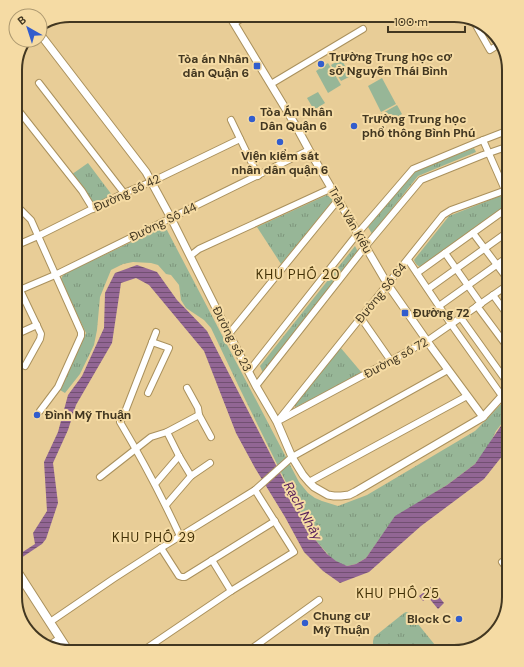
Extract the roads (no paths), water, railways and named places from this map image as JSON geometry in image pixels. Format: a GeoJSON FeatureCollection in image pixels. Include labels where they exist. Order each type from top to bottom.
{"type":"FeatureCollection","features":[{"type":"Feature","properties":{"kind":"main road"},"geometry":{"type":"LineString","coordinates":[[22,579],[64,645]]}},
{"type":"Feature","properties":{"kind":"street","name":"Trần Văn Kiểu"},"geometry":{"type":"LineString","coordinates":[[234,23],[296,126],[388,285],[483,417]]}},
{"type":"Feature","properties":{"kind":"street"},"geometry":{"type":"LineString","coordinates":[[271,84],[363,29]]}},
{"type":"Feature","properties":{"kind":"street"},"geometry":{"type":"LineString","coordinates":[[483,32],[490,50],[496,47]]}},
{"type":"Feature","properties":{"kind":"street","name":"Đường số 23"},"geometry":{"type":"LineString","coordinates":[[48,44],[146,172],[171,218],[248,371],[277,422],[292,457],[309,482],[321,492],[334,496],[349,495],[355,492],[483,417],[502,396]]}},
{"type":"Feature","properties":{"kind":"street"},"geometry":{"type":"LineString","coordinates":[[39,83],[124,193]]}},
{"type":"Feature","properties":{"kind":"street"},"geometry":{"type":"LineString","coordinates":[[22,115],[82,191],[93,209]]}},
{"type":"Feature","properties":{"kind":"street"},"geometry":{"type":"LineString","coordinates":[[230,120],[258,176]]}},
{"type":"Feature","properties":{"kind":"street"},"geometry":{"type":"LineString","coordinates":[[248,371],[358,233],[413,169],[502,133]]}},
{"type":"Feature","properties":{"kind":"street","name":"Đường số 42"},"geometry":{"type":"LineString","coordinates":[[22,243],[240,139]]}},
{"type":"Feature","properties":{"kind":"street"},"geometry":{"type":"LineString","coordinates":[[483,140],[502,179]]}},
{"type":"Feature","properties":{"kind":"street"},"geometry":{"type":"LineString","coordinates":[[256,386],[366,247],[422,180],[502,148]]}},
{"type":"Feature","properties":{"kind":"street","name":"Đường Số 44"},"geometry":{"type":"LineString","coordinates":[[22,289],[55,275],[310,150]]}},
{"type":"Feature","properties":{"kind":"street"},"geometry":{"type":"LineString","coordinates":[[190,256],[199,249],[332,188]]}},
{"type":"Feature","properties":{"kind":"street","name":"Đường Số 64"},"geometry":{"type":"LineString","coordinates":[[277,422],[443,215],[451,210],[502,191]]}},
{"type":"Feature","properties":{"kind":"street"},"geometry":{"type":"LineString","coordinates":[[229,334],[338,200]]}},
{"type":"Feature","properties":{"kind":"street"},"geometry":{"type":"LineString","coordinates":[[22,211],[32,220],[82,336],[58,387],[40,411]]}},
{"type":"Feature","properties":{"kind":"street"},"geometry":{"type":"LineString","coordinates":[[417,273],[502,212]]}},
{"type":"Feature","properties":{"kind":"street"},"geometry":{"type":"LineString","coordinates":[[473,232],[502,273]]}},
{"type":"Feature","properties":{"kind":"street"},"geometry":{"type":"LineString","coordinates":[[428,290],[502,236]]}},
{"type":"Feature","properties":{"kind":"street"},"geometry":{"type":"LineString","coordinates":[[445,253],[468,285],[479,305],[502,339]]}},
{"type":"Feature","properties":{"kind":"street"},"geometry":{"type":"LineString","coordinates":[[408,260],[502,396]]}},
{"type":"Feature","properties":{"kind":"street"},"geometry":{"type":"LineString","coordinates":[[439,306],[502,261]]}},
{"type":"Feature","properties":{"kind":"street","name":"Đường số 72"},"geometry":{"type":"LineString","coordinates":[[277,422],[427,341],[502,289]]}},
{"type":"Feature","properties":{"kind":"street"},"geometry":{"type":"LineString","coordinates":[[493,296],[502,308]]}},
{"type":"Feature","properties":{"kind":"street"},"geometry":{"type":"LineString","coordinates":[[22,298],[41,334],[40,339],[26,366]]}},
{"type":"Feature","properties":{"kind":"street"},"geometry":{"type":"LineString","coordinates":[[361,318],[391,361]]}},
{"type":"Feature","properties":{"kind":"street"},"geometry":{"type":"LineString","coordinates":[[461,318],[502,376]]}},
{"type":"Feature","properties":{"kind":"street"},"geometry":{"type":"LineString","coordinates":[[22,332],[37,325]]}},
{"type":"Feature","properties":{"kind":"street"},"geometry":{"type":"LineString","coordinates":[[156,332],[120,422],[155,484],[180,536]]}},
{"type":"Feature","properties":{"kind":"street"},"geometry":{"type":"LineString","coordinates":[[148,393],[169,348],[152,342]]}},
{"type":"Feature","properties":{"kind":"street"},"geometry":{"type":"LineString","coordinates":[[50,622],[113,578],[257,489],[292,457],[448,370]]}},
{"type":"Feature","properties":{"kind":"street"},"geometry":{"type":"LineString","coordinates":[[187,388],[211,437]]}},
{"type":"Feature","properties":{"kind":"street"},"geometry":{"type":"LineString","coordinates":[[309,482],[467,396]]}},
{"type":"Feature","properties":{"kind":"street"},"geometry":{"type":"LineString","coordinates":[[100,477],[151,437],[167,432],[199,415]]}},
{"type":"Feature","properties":{"kind":"street"},"geometry":{"type":"LineString","coordinates":[[167,432],[191,476]]}},
{"type":"Feature","properties":{"kind":"street"},"geometry":{"type":"LineString","coordinates":[[155,484],[179,456]]}},
{"type":"Feature","properties":{"kind":"street"},"geometry":{"type":"LineString","coordinates":[[166,505],[191,476],[210,463]]}},
{"type":"Feature","properties":{"kind":"street"},"geometry":{"type":"LineString","coordinates":[[151,645],[231,591],[294,552],[257,489]]}},
{"type":"Feature","properties":{"kind":"street"},"geometry":{"type":"LineString","coordinates":[[161,548],[180,576],[185,577],[275,521]]}},
{"type":"Feature","properties":{"kind":"street"},"geometry":{"type":"LineString","coordinates":[[212,560],[231,591]]}},
{"type":"Feature","properties":{"kind":"street"},"geometry":{"type":"LineString","coordinates":[[257,645],[319,600]]}},
{"type":"Feature","properties":{"kind":"street"},"geometry":{"type":"LineString","coordinates":[[54,642],[60,638]]}},
{"type":"Feature","properties":{"kind":"place","name":"Trường Trung học cơ sở Nguyễn Thái Bình"},"geometry":{"type":"Point","coordinates":[321,64]}},
{"type":"Feature","properties":{"kind":"place","name":"Tòa án Nhân dân Quận 6"},"geometry":{"type":"Point","coordinates":[257,66]}},
{"type":"Feature","properties":{"kind":"place","name":"Tòa Án Nhân Dân Quận 6"},"geometry":{"type":"Point","coordinates":[252,119]}},
{"type":"Feature","properties":{"kind":"place","name":"Trường Trung học phổ thông Bình Phú"},"geometry":{"type":"Point","coordinates":[354,126]}},
{"type":"Feature","properties":{"kind":"place","name":"Viện kiểm sát nhân dân quận 6"},"geometry":{"type":"Point","coordinates":[280,142]}},
{"type":"Feature","properties":{"kind":"place","name":"Đường 72"},"geometry":{"type":"Point","coordinates":[405,313]}},
{"type":"Feature","properties":{"kind":"place","name":"Đình Mỹ Thuận"},"geometry":{"type":"Point","coordinates":[37,415]}},
{"type":"Feature","properties":{"kind":"place","name":"Block C"},"geometry":{"type":"Point","coordinates":[459,619]}},
{"type":"Feature","properties":{"kind":"place","name":"Chung cư Mỹ Thuận"},"geometry":{"type":"Point","coordinates":[305,623]}},
{"type":"Feature","properties":{"kind":"district","name":"KHU PHỐ 20"},"geometry":{"type":"Point","coordinates":[298,274]}},
{"type":"Feature","properties":{"kind":"district","name":"KHU PHỐ 29"},"geometry":{"type":"Point","coordinates":[154,537]}},
{"type":"Feature","properties":{"kind":"district","name":"KHU PHỐ 25"},"geometry":{"type":"Point","coordinates":[398,593]}},
{"type":"Feature","properties":{"kind":"water label","name":"Rạch Nhảy"},"geometry":{"type":"Point","coordinates":[303,511]}}]}
